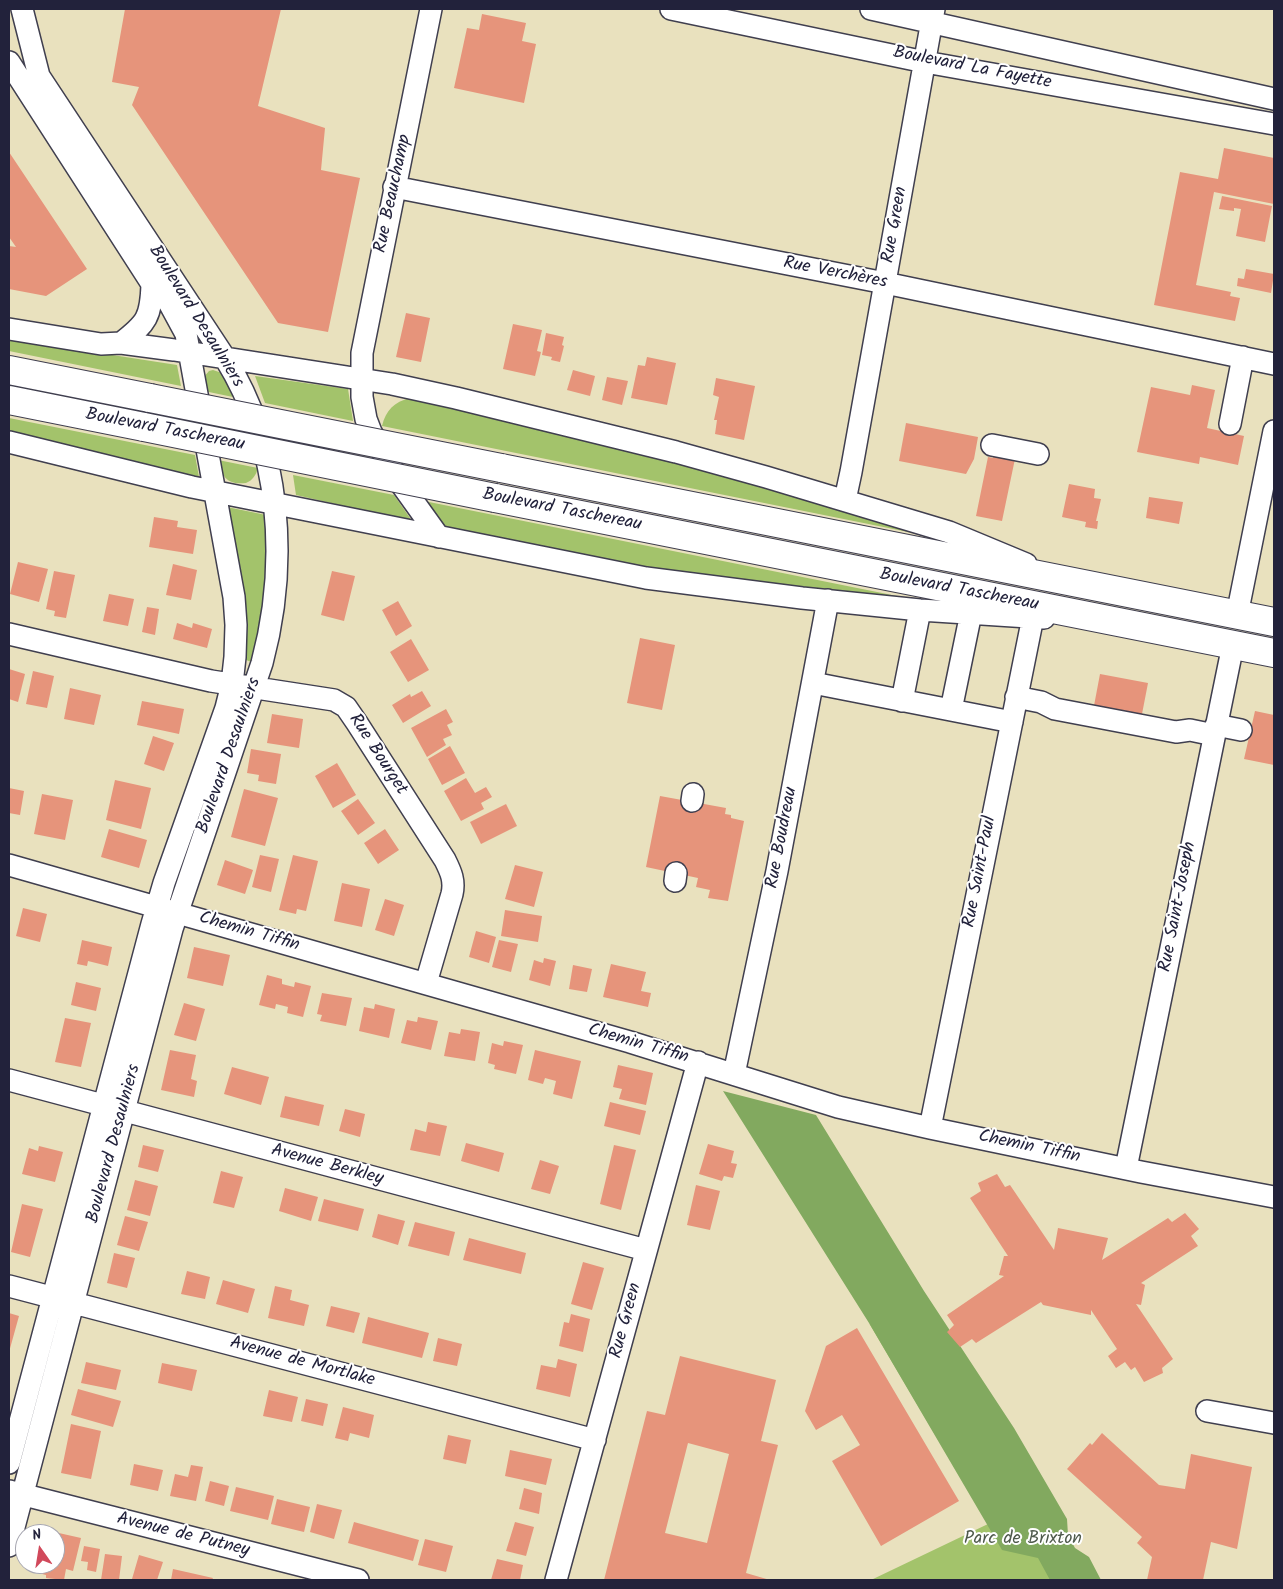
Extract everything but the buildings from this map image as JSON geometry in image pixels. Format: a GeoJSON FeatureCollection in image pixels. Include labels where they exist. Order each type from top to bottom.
{"type":"FeatureCollection","features":[{"type":"Feature","properties":{"kind":"highway","name":"Boulevard Taschereau"},"geometry":{"type":"LineString","coordinates":[[9,370],[1274,622]]}},
{"type":"Feature","properties":{"kind":"highway","name":"Boulevard Taschereau"},"geometry":{"type":"LineString","coordinates":[[9,400],[1274,653]]}},
{"type":"Feature","properties":{"kind":"street","name":"Boulevard Desaulniers"},"geometry":{"type":"LineString","coordinates":[[22,9],[39,76],[225,358],[238,382],[256,426],[266,459],[274,502],[277,548],[276,586],[270,632],[254,687],[167,910]]}},
{"type":"Feature","properties":{"kind":"street","name":"Rue Beauchamp"},"geometry":{"type":"LineString","coordinates":[[431,9],[362,353],[361,380],[363,407],[371,432],[400,484],[439,536]]}},
{"type":"Feature","properties":{"kind":"street","name":"Boulevard La Fayette"},"geometry":{"type":"LineString","coordinates":[[671,9],[925,62],[1274,124]]}},
{"type":"Feature","properties":{"kind":"street","name":"Boulevard La Fayette"},"geometry":{"type":"LineString","coordinates":[[871,9],[933,15],[1274,99]]}},
{"type":"Feature","properties":{"kind":"street","name":"Rue Green"},"geometry":{"type":"LineString","coordinates":[[845,500],[933,15]]}},
{"type":"Feature","properties":{"kind":"street","name":"Boulevard Desaulniers"},"geometry":{"type":"LineString","coordinates":[[9,62],[152,284],[166,299],[176,314],[186,334],[236,609],[236,639],[232,684],[167,910],[114,1110],[73,1303],[15,1493],[9,1546]]}},
{"type":"Feature","properties":{"kind":"street","name":"Rue Verchères"},"geometry":{"type":"LineString","coordinates":[[394,186],[885,283],[1274,364]]}},
{"type":"Feature","properties":{"kind":"street"},"geometry":{"type":"LineString","coordinates":[[121,343],[138,329],[148,317],[151,305],[152,284]]}},
{"type":"Feature","properties":{"kind":"street","name":"Boulevard Taschereau"},"geometry":{"type":"LineString","coordinates":[[9,329],[101,344],[121,343],[225,358],[449,396],[658,448],[845,500],[949,532],[1068,582]]}},
{"type":"Feature","properties":{"kind":"street"},"geometry":{"type":"LineString","coordinates":[[1230,424],[1243,357]]}},
{"type":"Feature","properties":{"kind":"street"},"geometry":{"type":"LineString","coordinates":[[1237,615],[1274,431]]}},
{"type":"Feature","properties":{"kind":"street","name":"Boulevard Taschereau"},"geometry":{"type":"LineString","coordinates":[[9,442],[172,482],[646,578],[920,610],[1115,622]]}},
{"type":"Feature","properties":{"kind":"street"},"geometry":{"type":"LineString","coordinates":[[992,445],[1038,454]]}},
{"type":"Feature","properties":{"kind":"street","name":"Rue Boudreau"},"geometry":{"type":"LineString","coordinates":[[734,1074],[777,872],[828,600]]}},
{"type":"Feature","properties":{"kind":"street"},"geometry":{"type":"LineString","coordinates":[[902,701],[920,610]]}},
{"type":"Feature","properties":{"kind":"street"},"geometry":{"type":"LineString","coordinates":[[951,710],[971,613]]}},
{"type":"Feature","properties":{"kind":"street","name":"Rue Saint-Paul"},"geometry":{"type":"LineString","coordinates":[[930,1128],[1032,617]]}},
{"type":"Feature","properties":{"kind":"street","name":"Rue Bourget"},"geometry":{"type":"LineString","coordinates":[[9,634],[211,681],[334,700],[346,707],[449,868],[453,879],[453,889],[426,983]]}},
{"type":"Feature","properties":{"kind":"street","name":"Rue Saint-Joseph"},"geometry":{"type":"LineString","coordinates":[[1126,1168],[1233,645]]}},
{"type":"Feature","properties":{"kind":"street"},"geometry":{"type":"LineString","coordinates":[[813,683],[1012,722]]}},
{"type":"Feature","properties":{"kind":"street"},"geometry":{"type":"LineString","coordinates":[[1016,697],[1041,702],[1055,709],[1176,732],[1190,730],[1241,730]]}},
{"type":"Feature","properties":{"kind":"street","name":"Chemin Tiffin"},"geometry":{"type":"LineString","coordinates":[[9,865],[698,1062],[830,1105],[930,1128],[1274,1197]]}},
{"type":"Feature","properties":{"kind":"street","name":"Rue Green"},"geometry":{"type":"LineString","coordinates":[[556,1580],[698,1062]]}},
{"type":"Feature","properties":{"kind":"street","name":"Avenue Berkley"},"geometry":{"type":"LineString","coordinates":[[9,1080],[114,1110],[646,1250]]}},
{"type":"Feature","properties":{"kind":"street","name":"Boulevard Desaulniers"},"geometry":{"type":"LineString","coordinates":[[9,1463],[52,1298],[114,1110]]}},
{"type":"Feature","properties":{"kind":"street","name":"Avenue de Mortlake"},"geometry":{"type":"LineString","coordinates":[[9,1286],[595,1440]]}},
{"type":"Feature","properties":{"kind":"street"},"geometry":{"type":"LineString","coordinates":[[1206,1411],[1274,1423]]}},
{"type":"Feature","properties":{"kind":"street","name":"Avenue de Putney"},"geometry":{"type":"LineString","coordinates":[[15,1493],[358,1580]]}},
{"type":"Feature","properties":{"kind":"green space"},"geometry":{"type":"Polygon","coordinates":[[[9,339],[177,365],[181,386],[9,351],[9,339]]]}},
{"type":"Feature","properties":{"kind":"green space"},"geometry":{"type":"Polygon","coordinates":[[[213,370],[222,373],[233,397],[204,391],[203,378],[209,371],[213,370]]]}},
{"type":"Feature","properties":{"kind":"green space"},"geometry":{"type":"Polygon","coordinates":[[[255,376],[348,389],[353,421],[265,403],[255,376]]]}},
{"type":"Feature","properties":{"kind":"green space"},"geometry":{"type":"Polygon","coordinates":[[[410,398],[714,472],[928,536],[382,426],[388,411],[395,404],[410,398]]]}},
{"type":"Feature","properties":{"kind":"green space"},"geometry":{"type":"Polygon","coordinates":[[[9,418],[195,455],[199,477],[9,432],[9,418]]]}},
{"type":"Feature","properties":{"kind":"green space"},"geometry":{"type":"Polygon","coordinates":[[[218,460],[258,468],[254,477],[248,482],[234,483],[226,479],[221,471],[218,460]]]}},
{"type":"Feature","properties":{"kind":"green space"},"geometry":{"type":"Polygon","coordinates":[[[293,475],[394,495],[410,518],[410,521],[296,495],[293,475]]]}},
{"type":"Feature","properties":{"kind":"green space"},"geometry":{"type":"Polygon","coordinates":[[[424,501],[907,599],[726,579],[611,562],[449,529],[438,521],[424,501]]]}},
{"type":"Feature","properties":{"kind":"green space"},"geometry":{"type":"Polygon","coordinates":[[[227,507],[266,515],[268,529],[265,605],[251,662],[244,659],[227,507]]]}},
{"type":"Feature","properties":{"kind":"green space","name":"Parc de Brixton"},"geometry":{"type":"Polygon","coordinates":[[[723,1091],[816,1115],[924,1291],[1014,1428],[1067,1519],[1068,1535],[1075,1548],[1089,1557],[1101,1580],[1050,1580],[1038,1558],[1002,1550],[869,1323],[723,1091]]]}},
{"type":"Feature","properties":{"kind":"green space","name":"Parc de Brixton"},"geometry":{"type":"Polygon","coordinates":[[[869,1323],[1091,1580],[871,1580],[988,1524],[869,1323]]]}}]}
